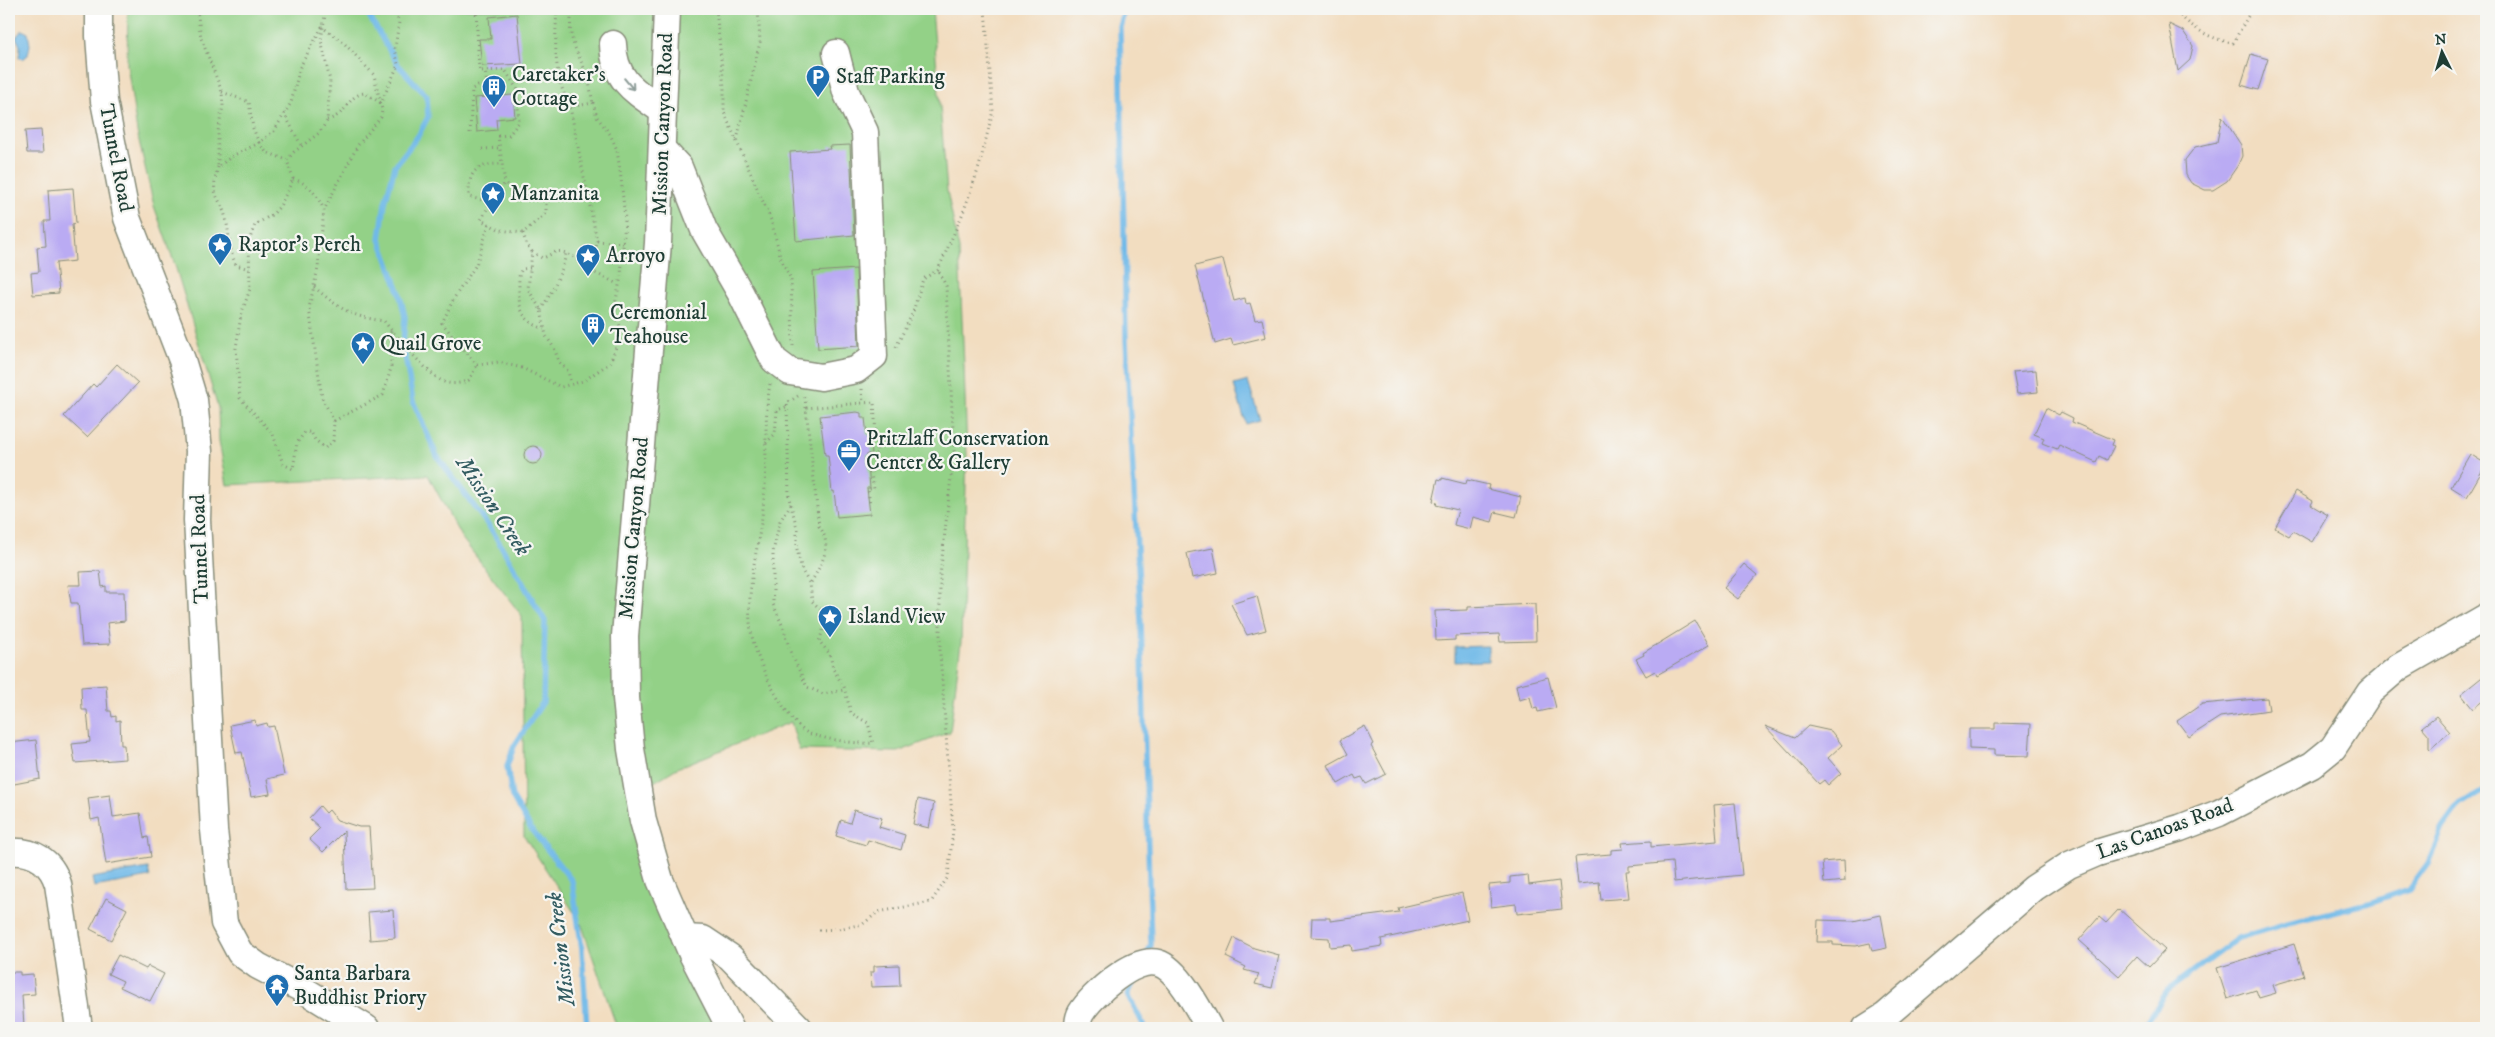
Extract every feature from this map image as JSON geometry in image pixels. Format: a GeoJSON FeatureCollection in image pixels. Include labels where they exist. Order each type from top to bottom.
{"type":"FeatureCollection","features":[{"type":"Feature","properties":{"kind":"street","name":"Tunnel Road"},"geometry":{"type":"LineString","coordinates":[[100,9],[99,36],[104,101],[127,218],[182,360],[194,400],[199,451],[197,520],[214,830],[224,923],[240,953],[258,966],[304,990],[361,1026]]}},
{"type":"Feature","properties":{"kind":"street","name":"Mission Canyon Road"},"geometry":{"type":"LineString","coordinates":[[667,9],[658,243],[625,636],[626,698],[634,782],[655,865],[685,938],[730,1028]]}},
{"type":"Feature","properties":{"kind":"street"},"geometry":{"type":"LineString","coordinates":[[613,44],[614,60],[629,86],[664,111]]}},
{"type":"Feature","properties":{"kind":"street"},"geometry":{"type":"LineString","coordinates":[[662,149],[679,167],[704,230],[777,362],[790,372],[821,378],[856,370],[874,356],[865,132],[846,92],[836,53]]}},
{"type":"Feature","properties":{"kind":"street","name":"Las Canoas Road"},"geometry":{"type":"LineString","coordinates":[[1866,1028],[1885,1016],[2034,888],[2069,865],[2097,853],[2171,831],[2219,813],[2312,765],[2333,748],[2370,692],[2398,667],[2486,618]]}},
{"type":"Feature","properties":{"kind":"street"},"geometry":{"type":"LineString","coordinates":[[9,852],[20,851],[35,855],[48,864],[54,873],[78,1028]]}},
{"type":"Feature","properties":{"kind":"street"},"geometry":{"type":"LineString","coordinates":[[685,938],[703,940],[730,957],[799,1028]]}},
{"type":"Feature","properties":{"kind":"street"},"geometry":{"type":"LineString","coordinates":[[1078,1028],[1080,1015],[1096,994],[1116,978],[1143,963],[1158,963],[1172,971],[1209,1028]]}},
{"type":"Feature","properties":{"kind":"street"},"geometry":{"type":"LineString","coordinates":[[328,1028],[361,1026]]}},
{"type":"Feature","properties":{"kind":"path"},"geometry":{"type":"LineString","coordinates":[[197,9],[201,38],[222,92],[223,106],[218,131],[218,167],[214,191],[226,218],[228,248],[236,265],[249,269]]}},
{"type":"Feature","properties":{"kind":"path"},"geometry":{"type":"LineString","coordinates":[[326,9],[322,27],[322,51],[330,81],[327,121]]}},
{"type":"Feature","properties":{"kind":"path"},"geometry":{"type":"LineString","coordinates":[[381,103],[398,64],[395,48],[399,22],[394,9]]}},
{"type":"Feature","properties":{"kind":"path"},"geometry":{"type":"LineString","coordinates":[[476,9],[479,71],[505,70],[517,89],[519,122],[509,135],[498,136],[501,164],[506,182],[523,198],[546,200],[546,213],[523,233],[500,230],[481,220],[491,202],[506,182]]}},
{"type":"Feature","properties":{"kind":"path"},"geometry":{"type":"LineString","coordinates":[[557,9],[555,50],[560,89],[570,107],[597,241],[593,272]]}},
{"type":"Feature","properties":{"kind":"path"},"geometry":{"type":"LineString","coordinates":[[477,365],[499,362],[522,368],[561,387],[583,381],[610,363],[622,331],[616,311],[625,219],[616,150],[610,134],[597,117],[588,77],[571,41],[570,20],[573,9]]}},
{"type":"Feature","properties":{"kind":"path"},"geometry":{"type":"LineString","coordinates":[[716,9],[724,87],[724,112],[771,220],[781,259],[790,278],[793,347],[806,375]]}},
{"type":"Feature","properties":{"kind":"path"},"geometry":{"type":"LineString","coordinates":[[737,140],[760,42],[758,9]]}},
{"type":"Feature","properties":{"kind":"path"},"geometry":{"type":"LineString","coordinates":[[874,356],[883,360],[895,349],[912,312],[923,279],[938,270],[963,213],[979,168],[993,111],[985,9]]}},
{"type":"Feature","properties":{"kind":"path"},"geometry":{"type":"LineString","coordinates":[[2173,9],[2189,24],[2213,39],[2233,43],[2252,9]]}},
{"type":"Feature","properties":{"kind":"path"},"geometry":{"type":"LineString","coordinates":[[218,167],[234,155],[259,143],[274,131],[291,103],[300,67],[322,27]]}},
{"type":"Feature","properties":{"kind":"path"},"geometry":{"type":"LineString","coordinates":[[287,160],[292,179],[280,206],[273,214],[255,225],[248,248],[250,294],[241,315],[236,348],[240,398],[273,434],[283,464],[293,469],[297,443],[305,432],[311,432],[315,440],[325,448],[333,441],[334,421],[322,398],[309,308],[318,268],[324,210],[358,145],[381,117],[381,103],[374,75],[343,42],[322,27]]}},
{"type":"Feature","properties":{"kind":"path"},"geometry":{"type":"LineString","coordinates":[[470,133],[472,89],[487,85],[486,70]]}},
{"type":"Feature","properties":{"kind":"path"},"geometry":{"type":"LineString","coordinates":[[222,92],[249,102],[253,128],[259,143],[266,152],[287,160]]}},
{"type":"Feature","properties":{"kind":"path"},"geometry":{"type":"LineString","coordinates":[[287,160],[318,133],[327,121],[340,114],[348,102],[358,94],[365,93],[381,103]]}},
{"type":"Feature","properties":{"kind":"path"},"geometry":{"type":"LineString","coordinates":[[570,107],[593,103]]}},
{"type":"Feature","properties":{"kind":"path"},"geometry":{"type":"LineString","coordinates":[[284,113],[302,147]]}},
{"type":"Feature","properties":{"kind":"path"},"geometry":{"type":"LineString","coordinates":[[482,149],[499,148]]}},
{"type":"Feature","properties":{"kind":"path"},"geometry":{"type":"LineString","coordinates":[[491,202],[469,197],[468,185],[475,170],[485,164],[501,164]]}},
{"type":"Feature","properties":{"kind":"path"},"geometry":{"type":"LineString","coordinates":[[292,179],[307,186],[317,195],[324,210]]}},
{"type":"Feature","properties":{"kind":"path"},"geometry":{"type":"LineString","coordinates":[[477,365],[442,323],[454,298],[476,265],[489,224]]}},
{"type":"Feature","properties":{"kind":"path"},"geometry":{"type":"LineString","coordinates":[[523,233],[526,243],[532,252],[542,258],[555,252],[566,253],[573,256],[593,272],[618,284]]}},
{"type":"Feature","properties":{"kind":"path"},"geometry":{"type":"LineString","coordinates":[[597,241],[623,242]]}},
{"type":"Feature","properties":{"kind":"path"},"geometry":{"type":"LineString","coordinates":[[532,252],[528,289],[541,310],[544,329],[559,362],[568,371],[571,384]]}},
{"type":"Feature","properties":{"kind":"path"},"geometry":{"type":"LineString","coordinates":[[541,310],[551,294],[557,276],[564,268],[566,253]]}},
{"type":"Feature","properties":{"kind":"path"},"geometry":{"type":"LineString","coordinates":[[530,268],[522,268],[519,274],[520,310],[527,321],[544,329]]}},
{"type":"Feature","properties":{"kind":"path"},"geometry":{"type":"LineString","coordinates":[[818,930],[838,929],[863,924],[878,912],[931,902],[948,877],[953,830],[940,653],[940,576],[954,451],[946,286],[938,270]]}},
{"type":"Feature","properties":{"kind":"path"},"geometry":{"type":"LineString","coordinates":[[314,287],[342,310],[366,318],[384,320],[391,330],[442,381],[458,384],[469,380],[477,365]]}},
{"type":"Feature","properties":{"kind":"path"},"geometry":{"type":"LineString","coordinates":[[334,421],[383,395],[391,368],[391,330]]}},
{"type":"Feature","properties":{"kind":"path"},"geometry":{"type":"LineString","coordinates":[[777,362],[766,406],[764,498],[752,576],[750,624],[759,659],[783,708],[804,731],[840,740],[866,744],[873,743],[868,723],[852,713],[844,690],[833,669],[830,654],[819,641],[827,620],[825,614],[812,601],[810,584],[802,571],[797,549],[797,528],[791,504],[787,463],[786,407],[787,403],[794,397],[804,395],[819,526],[826,534],[824,560],[810,584]]}},
{"type":"Feature","properties":{"kind":"path"},"geometry":{"type":"LineString","coordinates":[[806,408],[874,402],[877,453],[874,454],[875,469],[870,470],[874,489],[868,489],[870,506]]}},
{"type":"Feature","properties":{"kind":"path"},"geometry":{"type":"LineString","coordinates":[[766,444],[775,434],[777,410],[786,407]]}},
{"type":"Feature","properties":{"kind":"path"},"geometry":{"type":"LineString","coordinates":[[791,504],[780,521],[773,552],[773,604],[784,629],[790,651],[807,687],[823,694],[844,690]]}},
{"type":"Feature","properties":{"kind":"green space"},"geometry":{"type":"Polygon","coordinates":[[[128,9],[932,9],[947,191],[959,249],[967,455],[961,642],[950,732],[898,752],[799,750],[791,722],[677,768],[631,796],[730,1028],[617,1028],[581,923],[524,836],[522,616],[461,537],[428,475],[227,485],[219,441],[218,408],[175,265],[154,206],[137,132],[127,64],[128,9]]]}},
{"type":"Feature","properties":{"kind":"water"},"geometry":{"type":"Polygon","coordinates":[[[22,30],[28,33],[30,45],[28,55],[23,59],[19,57],[20,46],[16,37],[22,30]]]}},
{"type":"Feature","properties":{"kind":"water"},"geometry":{"type":"Polygon","coordinates":[[[1248,381],[1260,420],[1246,424],[1234,385],[1248,381]]]}},
{"type":"Feature","properties":{"kind":"water"},"geometry":{"type":"Polygon","coordinates":[[[1488,646],[1488,661],[1455,662],[1455,647],[1488,646]]]}},
{"type":"Feature","properties":{"kind":"water"},"geometry":{"type":"Polygon","coordinates":[[[148,868],[150,877],[94,887],[92,878],[148,868]]]}},
{"type":"Feature","properties":{"kind":"building"},"geometry":{"type":"Polygon","coordinates":[[[517,14],[522,64],[482,66],[479,39],[491,39],[489,17],[517,14]]]}},
{"type":"Feature","properties":{"kind":"building"},"geometry":{"type":"Polygon","coordinates":[[[2169,24],[2183,31],[2193,46],[2190,60],[2178,71],[2169,24]]]}},
{"type":"Feature","properties":{"kind":"building"},"geometry":{"type":"Polygon","coordinates":[[[2251,54],[2268,59],[2258,90],[2241,85],[2251,54]]]}},
{"type":"Feature","properties":{"kind":"building","name":"Caretaker's Cottage"},"geometry":{"type":"Polygon","coordinates":[[[513,95],[515,117],[496,119],[497,130],[477,132],[474,98],[513,95]]]}},
{"type":"Feature","properties":{"kind":"building"},"geometry":{"type":"Polygon","coordinates":[[[2222,116],[2241,145],[2242,156],[2227,181],[2213,190],[2205,190],[2191,183],[2186,175],[2185,160],[2195,147],[2217,142],[2222,116]]]}},
{"type":"Feature","properties":{"kind":"building"},"geometry":{"type":"Polygon","coordinates":[[[41,130],[43,153],[27,153],[25,131],[41,130]]]}},
{"type":"Feature","properties":{"kind":"building"},"geometry":{"type":"Polygon","coordinates":[[[850,145],[854,235],[796,241],[790,152],[830,149],[829,146],[850,145]]]}},
{"type":"Feature","properties":{"kind":"building"},"geometry":{"type":"Polygon","coordinates":[[[73,188],[76,223],[72,224],[75,261],[56,263],[59,293],[33,295],[31,273],[39,272],[37,247],[46,246],[44,221],[50,221],[48,190],[73,188]]]}},
{"type":"Feature","properties":{"kind":"building"},"geometry":{"type":"Polygon","coordinates":[[[1223,259],[1234,301],[1245,298],[1246,304],[1250,303],[1255,320],[1262,319],[1266,337],[1233,345],[1231,339],[1215,344],[1195,266],[1223,259]]]}},
{"type":"Feature","properties":{"kind":"building"},"geometry":{"type":"Polygon","coordinates":[[[856,269],[859,346],[818,349],[813,272],[856,269]]]}},
{"type":"Feature","properties":{"kind":"building"},"geometry":{"type":"Polygon","coordinates":[[[117,364],[138,383],[87,437],[64,416],[93,384],[96,387],[117,364]]]}},
{"type":"Feature","properties":{"kind":"building"},"geometry":{"type":"Polygon","coordinates":[[[2036,370],[2038,392],[2017,394],[2013,372],[2036,370]]]}},
{"type":"Feature","properties":{"kind":"building"},"geometry":{"type":"Polygon","coordinates":[[[2046,408],[2059,415],[2061,412],[2073,418],[2072,422],[2114,440],[2112,445],[2114,446],[2107,460],[2099,456],[2096,462],[2059,445],[2057,449],[2042,443],[2044,438],[2034,434],[2046,408]]]}},
{"type":"Feature","properties":{"kind":"building","name":"Pritzlaff Conservation Center & Gallery"},"geometry":{"type":"Polygon","coordinates":[[[861,413],[861,418],[865,418],[867,435],[870,435],[872,454],[867,454],[870,488],[867,488],[870,514],[837,517],[828,455],[825,455],[820,416],[861,413]]]}},
{"type":"Feature","properties":{"kind":"building"},"geometry":{"type":"Polygon","coordinates":[[[533,446],[539,449],[542,455],[539,461],[533,464],[527,461],[524,455],[527,449],[533,446]]]}},
{"type":"Feature","properties":{"kind":"building"},"geometry":{"type":"Polygon","coordinates":[[[2470,454],[2486,464],[2467,497],[2451,487],[2470,454]]]}},
{"type":"Feature","properties":{"kind":"building"},"geometry":{"type":"Polygon","coordinates":[[[1442,478],[1466,484],[1467,480],[1489,485],[1488,489],[1521,497],[1516,517],[1495,512],[1492,522],[1473,517],[1470,529],[1454,525],[1458,510],[1436,505],[1437,502],[1433,501],[1438,479],[1442,480],[1442,478]]]}},
{"type":"Feature","properties":{"kind":"building"},"geometry":{"type":"Polygon","coordinates":[[[2296,491],[2313,501],[2311,505],[2328,515],[2312,542],[2293,531],[2289,536],[2275,528],[2296,491]]]}},
{"type":"Feature","properties":{"kind":"building"},"geometry":{"type":"Polygon","coordinates":[[[1213,548],[1218,573],[1192,578],[1187,553],[1213,548]]]}},
{"type":"Feature","properties":{"kind":"building"},"geometry":{"type":"Polygon","coordinates":[[[1744,564],[1757,575],[1738,599],[1724,588],[1744,564]]]}},
{"type":"Feature","properties":{"kind":"building"},"geometry":{"type":"Polygon","coordinates":[[[100,571],[102,587],[106,586],[106,592],[124,592],[125,621],[107,623],[110,644],[82,645],[78,603],[71,603],[68,585],[81,585],[80,572],[100,571]]]}},
{"type":"Feature","properties":{"kind":"building"},"geometry":{"type":"Polygon","coordinates":[[[1257,596],[1266,630],[1247,635],[1231,604],[1257,596]]]}},
{"type":"Feature","properties":{"kind":"building"},"geometry":{"type":"Polygon","coordinates":[[[1535,604],[1536,641],[1500,642],[1499,634],[1455,636],[1455,640],[1436,641],[1435,611],[1468,610],[1468,607],[1535,604]]]}},
{"type":"Feature","properties":{"kind":"building"},"geometry":{"type":"Polygon","coordinates":[[[1695,621],[1709,645],[1657,675],[1655,671],[1646,676],[1636,659],[1695,621]]]}},
{"type":"Feature","properties":{"kind":"building"},"geometry":{"type":"Polygon","coordinates":[[[2486,674],[2486,698],[2473,709],[2461,694],[2486,674]]]}},
{"type":"Feature","properties":{"kind":"building"},"geometry":{"type":"Polygon","coordinates":[[[1548,677],[1556,708],[1538,712],[1537,708],[1533,709],[1530,697],[1519,700],[1516,685],[1548,677]]]}},
{"type":"Feature","properties":{"kind":"building"},"geometry":{"type":"Polygon","coordinates":[[[106,685],[108,711],[111,711],[112,717],[116,716],[116,721],[120,720],[121,745],[124,745],[125,759],[75,763],[72,744],[90,742],[87,710],[82,710],[81,687],[106,685]]]}},
{"type":"Feature","properties":{"kind":"building"},"geometry":{"type":"Polygon","coordinates":[[[2267,698],[2269,710],[2220,717],[2189,737],[2177,721],[2202,704],[2267,698]]]}},
{"type":"Feature","properties":{"kind":"building"},"geometry":{"type":"Polygon","coordinates":[[[2436,716],[2450,732],[2429,750],[2429,735],[2422,727],[2436,716]]]}},
{"type":"Feature","properties":{"kind":"building"},"geometry":{"type":"Polygon","coordinates":[[[255,720],[256,726],[267,723],[268,727],[274,726],[284,775],[267,779],[270,794],[251,797],[242,752],[236,753],[230,725],[255,720]]]}},
{"type":"Feature","properties":{"kind":"building"},"geometry":{"type":"Polygon","coordinates":[[[1995,723],[2031,724],[2029,756],[1994,755],[1994,750],[1969,749],[1969,729],[1995,729],[1995,723]]]}},
{"type":"Feature","properties":{"kind":"building"},"geometry":{"type":"Polygon","coordinates":[[[1365,726],[1374,744],[1371,746],[1386,774],[1366,784],[1362,777],[1356,779],[1354,775],[1338,784],[1328,765],[1348,754],[1340,740],[1365,726]]]}},
{"type":"Feature","properties":{"kind":"building"},"geometry":{"type":"Polygon","coordinates":[[[1765,726],[1795,738],[1808,726],[1831,731],[1842,745],[1828,758],[1841,773],[1828,785],[1824,780],[1819,784],[1765,726]]]}},
{"type":"Feature","properties":{"kind":"building"},"geometry":{"type":"Polygon","coordinates":[[[36,740],[40,779],[9,785],[9,743],[36,740]]]}},
{"type":"Feature","properties":{"kind":"building"},"geometry":{"type":"Polygon","coordinates":[[[110,795],[113,817],[140,813],[144,838],[148,837],[151,857],[106,864],[99,818],[91,820],[88,798],[110,795]]]}},
{"type":"Feature","properties":{"kind":"building"},"geometry":{"type":"Polygon","coordinates":[[[918,799],[934,803],[929,828],[913,824],[918,799]]]}},
{"type":"Feature","properties":{"kind":"building"},"geometry":{"type":"Polygon","coordinates":[[[1735,803],[1742,875],[1674,882],[1672,862],[1629,866],[1629,871],[1626,871],[1629,898],[1601,900],[1599,882],[1578,884],[1575,857],[1611,854],[1611,850],[1623,849],[1622,843],[1651,841],[1651,847],[1717,841],[1714,805],[1735,803]]]}},
{"type":"Feature","properties":{"kind":"building"},"geometry":{"type":"Polygon","coordinates":[[[320,806],[326,813],[329,810],[337,820],[359,827],[369,827],[373,888],[346,889],[344,831],[323,852],[309,839],[320,828],[309,818],[320,806]]]}},
{"type":"Feature","properties":{"kind":"building"},"geometry":{"type":"Polygon","coordinates":[[[854,810],[882,818],[879,827],[905,835],[901,850],[868,840],[866,845],[836,836],[841,820],[850,823],[854,810]]]}},
{"type":"Feature","properties":{"kind":"building"},"geometry":{"type":"Polygon","coordinates":[[[1844,860],[1845,881],[1824,883],[1822,862],[1844,860]]]}},
{"type":"Feature","properties":{"kind":"building"},"geometry":{"type":"Polygon","coordinates":[[[1528,875],[1529,885],[1559,881],[1562,909],[1517,914],[1516,904],[1491,907],[1489,885],[1510,883],[1510,877],[1528,875]]]}},
{"type":"Feature","properties":{"kind":"building"},"geometry":{"type":"Polygon","coordinates":[[[1462,893],[1468,920],[1381,939],[1382,946],[1352,951],[1351,945],[1330,947],[1329,938],[1311,937],[1312,918],[1330,918],[1330,921],[1399,912],[1398,908],[1462,893]]]}},
{"type":"Feature","properties":{"kind":"building"},"geometry":{"type":"Polygon","coordinates":[[[106,898],[127,909],[111,940],[90,929],[106,898]]]}},
{"type":"Feature","properties":{"kind":"building"},"geometry":{"type":"Polygon","coordinates":[[[2119,909],[2165,950],[2149,967],[2137,956],[2119,976],[2079,940],[2099,917],[2106,923],[2119,909]]]}},
{"type":"Feature","properties":{"kind":"building"},"geometry":{"type":"Polygon","coordinates":[[[393,910],[395,938],[370,940],[368,912],[393,910]]]}},
{"type":"Feature","properties":{"kind":"building"},"geometry":{"type":"Polygon","coordinates":[[[1881,915],[1887,948],[1872,951],[1870,943],[1856,946],[1833,945],[1833,942],[1817,942],[1818,920],[1853,921],[1881,915]]]}},
{"type":"Feature","properties":{"kind":"building"},"geometry":{"type":"Polygon","coordinates":[[[1234,938],[1254,948],[1279,955],[1272,988],[1255,984],[1259,974],[1244,970],[1246,967],[1226,957],[1234,938]]]}},
{"type":"Feature","properties":{"kind":"building"},"geometry":{"type":"Polygon","coordinates":[[[2294,944],[2304,976],[2273,985],[2276,993],[2259,998],[2256,990],[2227,999],[2217,968],[2294,944]]]}},
{"type":"Feature","properties":{"kind":"building"},"geometry":{"type":"Polygon","coordinates":[[[118,955],[146,969],[148,966],[164,974],[150,1001],[120,987],[123,981],[108,974],[118,955]]]}},
{"type":"Feature","properties":{"kind":"building"},"geometry":{"type":"Polygon","coordinates":[[[899,965],[900,986],[871,987],[870,972],[874,972],[874,966],[899,965]]]}},
{"type":"Feature","properties":{"kind":"building"},"geometry":{"type":"Polygon","coordinates":[[[9,972],[20,972],[20,975],[33,974],[35,994],[22,995],[24,1026],[9,1027],[9,972]]]}},
{"type":"Feature","properties":{"kind":"waterway","name":"Mission Creek"},"geometry":{"type":"LineString","coordinates":[[365,9],[398,65],[427,96],[428,117],[418,136],[395,166],[385,203],[380,239],[399,291],[405,317],[403,344],[413,401],[437,456],[493,532],[545,621],[543,702],[514,746],[507,766],[512,797],[531,829],[572,881],[582,949],[587,1028]]}},
{"type":"Feature","properties":{"kind":"waterway"},"geometry":{"type":"LineString","coordinates":[[1125,9],[1120,27],[1126,340],[1141,623],[1151,945],[1147,954]]}},
{"type":"Feature","properties":{"kind":"waterway"},"geometry":{"type":"LineString","coordinates":[[2143,1028],[2168,990],[2238,938],[2288,923],[2369,903],[2409,889],[2428,863],[2443,828],[2459,806],[2486,790]]}},
{"type":"Feature","properties":{"kind":"waterway"},"geometry":{"type":"LineString","coordinates":[[1136,976],[1128,995],[1145,1028]]}},
{"type":"Feature","properties":{"kind":"place","name":"Staff Parking"},"geometry":{"type":"Point","coordinates":[818,98]}},
{"type":"Feature","properties":{"kind":"place","name":"Caretaker's Cottage"},"geometry":{"type":"Point","coordinates":[494,108]}},
{"type":"Feature","properties":{"kind":"place","name":"Manzanita"},"geometry":{"type":"Point","coordinates":[493,215]}},
{"type":"Feature","properties":{"kind":"place","name":"Raptor's Perch"},"geometry":{"type":"Point","coordinates":[220,266]}},
{"type":"Feature","properties":{"kind":"place","name":"Arroyo"},"geometry":{"type":"Point","coordinates":[588,277]}},
{"type":"Feature","properties":{"kind":"place","name":"Ceremonial Teahouse"},"geometry":{"type":"Point","coordinates":[593,346]}},
{"type":"Feature","properties":{"kind":"place","name":"Quail Grove"},"geometry":{"type":"Point","coordinates":[363,365]}},
{"type":"Feature","properties":{"kind":"place","name":"Pritzlaff Conservation Center & Gallery"},"geometry":{"type":"Point","coordinates":[849,472]}},
{"type":"Feature","properties":{"kind":"place","name":"Island View"},"geometry":{"type":"Point","coordinates":[830,638]}},
{"type":"Feature","properties":{"kind":"place","name":"Santa Barbara Buddhist Priory"},"geometry":{"type":"Point","coordinates":[277,1007]}}]}
